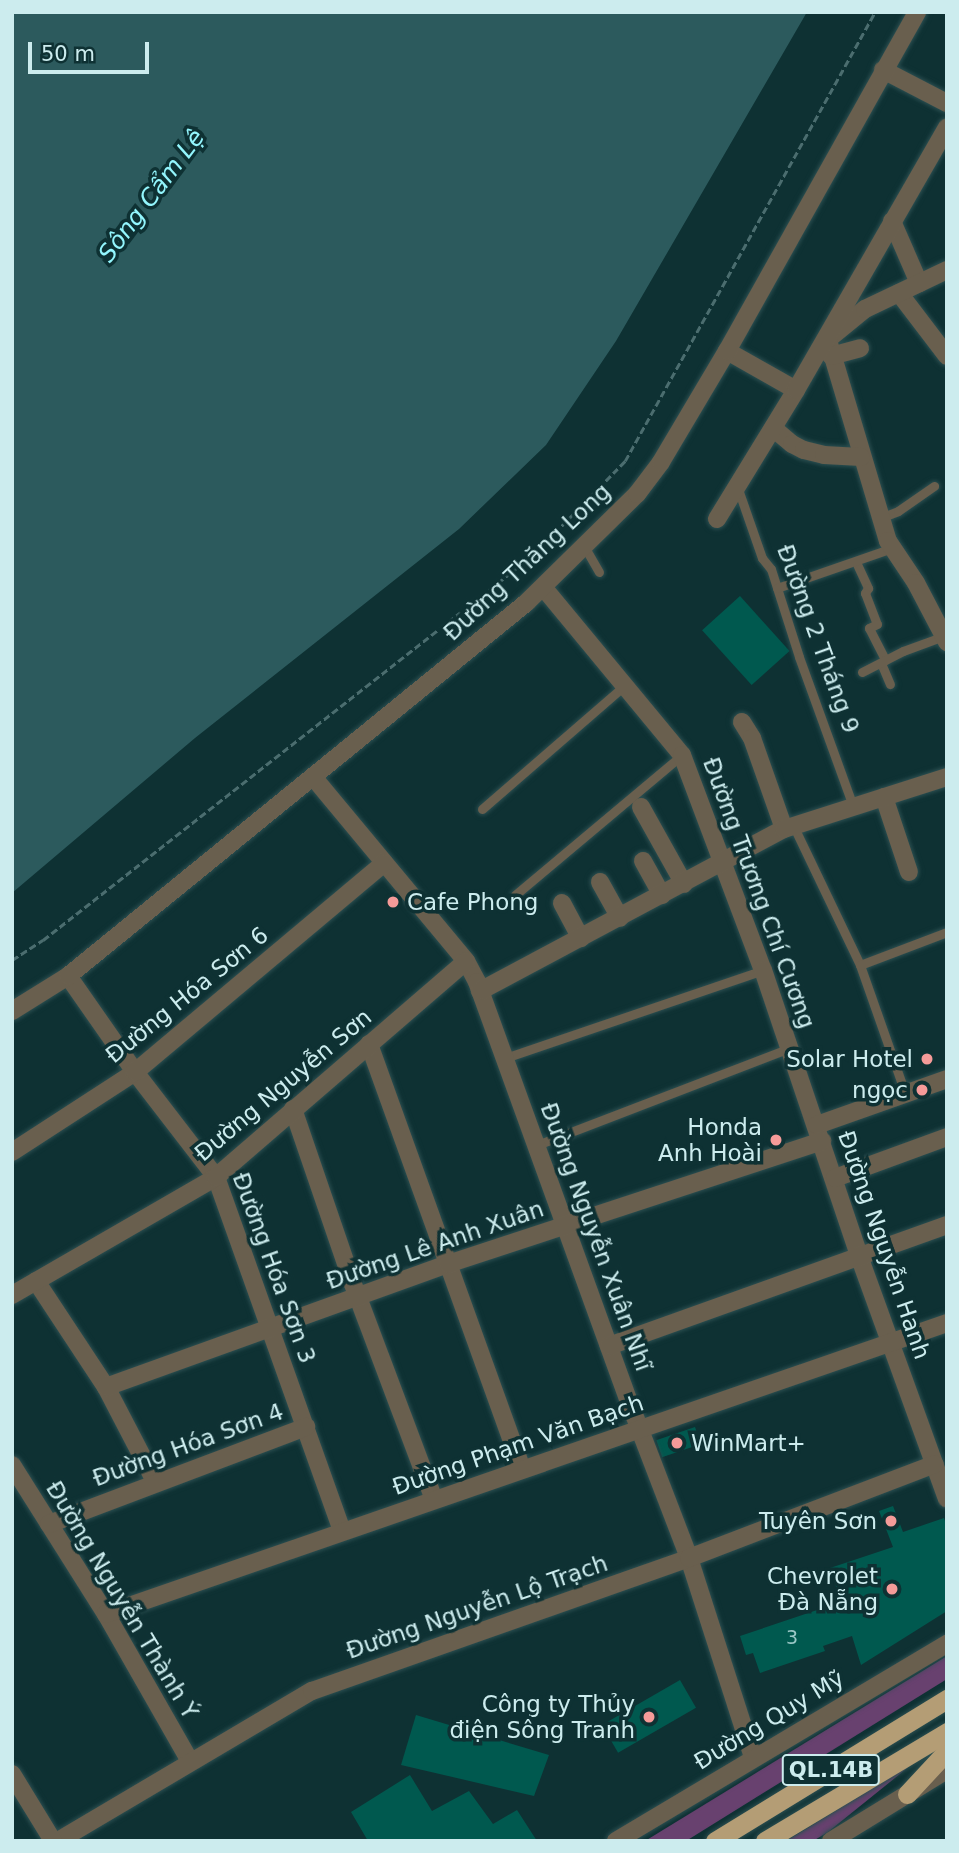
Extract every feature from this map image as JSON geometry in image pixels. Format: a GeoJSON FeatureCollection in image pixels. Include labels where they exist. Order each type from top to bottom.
{"type":"FeatureCollection","features":[{"type":"Feature","properties":{"kind":"highway","name":"QL.14B"},"geometry":{"type":"LineString","coordinates":[[715,1841],[947,1699]]}},
{"type":"Feature","properties":{"kind":"highway","name":"QL.14B"},"geometry":{"type":"LineString","coordinates":[[765,1841],[947,1732]]}},
{"type":"Feature","properties":{"kind":"highway"},"geometry":{"type":"LineString","coordinates":[[907,1794],[947,1751]]}},
{"type":"Feature","properties":{"kind":"street","name":"Đường Thăng Long"},"geometry":{"type":"LineString","coordinates":[[12,1011],[68,976],[314,778],[543,587],[647,483],[727,351],[917,12]]}},
{"type":"Feature","properties":{"kind":"street"},"geometry":{"type":"LineString","coordinates":[[883,70],[947,103]]}},
{"type":"Feature","properties":{"kind":"street"},"geometry":{"type":"LineString","coordinates":[[945,639],[916,583],[892,548],[826,348],[892,222],[947,127]]}},
{"type":"Feature","properties":{"kind":"street"},"geometry":{"type":"LineString","coordinates":[[892,222],[919,283]]}},
{"type":"Feature","properties":{"kind":"street"},"geometry":{"type":"LineString","coordinates":[[717,519],[796,390],[851,318],[947,270]]}},
{"type":"Feature","properties":{"kind":"street"},"geometry":{"type":"LineString","coordinates":[[900,293],[947,356]]}},
{"type":"Feature","properties":{"kind":"street"},"geometry":{"type":"LineString","coordinates":[[826,348],[860,348]]}},
{"type":"Feature","properties":{"kind":"street"},"geometry":{"type":"LineString","coordinates":[[727,351],[796,390]]}},
{"type":"Feature","properties":{"kind":"street"},"geometry":{"type":"LineString","coordinates":[[773,428],[804,450],[834,456],[861,457]]}},
{"type":"Feature","properties":{"kind":"street","name":"Đường Trương Chí Cương"},"geometry":{"type":"LineString","coordinates":[[543,587],[682,755],[724,863],[820,1133]]}},
{"type":"Feature","properties":{"kind":"street"},"geometry":{"type":"LineString","coordinates":[[742,722],[752,738],[789,827]]}},
{"type":"Feature","properties":{"kind":"street"},"geometry":{"type":"LineString","coordinates":[[480,992],[789,827],[947,777]]}},
{"type":"Feature","properties":{"kind":"street","name":"Đường Nguyễn Xuân Nhĩ"},"geometry":{"type":"LineString","coordinates":[[314,778],[466,961],[480,992],[639,1429],[689,1558],[753,1757]]}},
{"type":"Feature","properties":{"kind":"street"},"geometry":{"type":"LineString","coordinates":[[884,797],[909,872]]}},
{"type":"Feature","properties":{"kind":"street"},"geometry":{"type":"LineString","coordinates":[[641,807],[684,884]]}},
{"type":"Feature","properties":{"kind":"street"},"geometry":{"type":"LineString","coordinates":[[643,861],[662,895]]}},
{"type":"Feature","properties":{"kind":"street","name":"Đường Hóa Sơn 6"},"geometry":{"type":"LineString","coordinates":[[12,1152],[135,1072],[384,863]]}},
{"type":"Feature","properties":{"kind":"street"},"geometry":{"type":"LineString","coordinates":[[600,882],[620,918]]}},
{"type":"Feature","properties":{"kind":"street"},"geometry":{"type":"LineString","coordinates":[[562,903],[581,938]]}},
{"type":"Feature","properties":{"kind":"street","name":"Đường Nguyễn Sơn"},"geometry":{"type":"LineString","coordinates":[[12,1295],[216,1177],[466,961]]}},
{"type":"Feature","properties":{"kind":"street","name":"Đường Hóa Sơn 3"},"geometry":{"type":"LineString","coordinates":[[68,976],[135,1072],[216,1177],[272,1328],[342,1531]]}},
{"type":"Feature","properties":{"kind":"street"},"geometry":{"type":"LineString","coordinates":[[369,1044],[522,1468]]}},
{"type":"Feature","properties":{"kind":"street"},"geometry":{"type":"LineString","coordinates":[[820,1133],[905,1093],[947,1079]]}},
{"type":"Feature","properties":{"kind":"street"},"geometry":{"type":"LineString","coordinates":[[293,1109],[358,1297],[434,1499]]}},
{"type":"Feature","properties":{"kind":"street","name":"Đường Lê Anh Xuân"},"geometry":{"type":"LineString","coordinates":[[106,1387],[820,1133]]}},
{"type":"Feature","properties":{"kind":"street","name":"Đường Nguyễn Hanh"},"geometry":{"type":"LineString","coordinates":[[820,1133],[859,1256],[947,1499]]}},
{"type":"Feature","properties":{"kind":"street"},"geometry":{"type":"LineString","coordinates":[[835,1178],[947,1138]]}},
{"type":"Feature","properties":{"kind":"street"},"geometry":{"type":"LineString","coordinates":[[609,1346],[947,1225]]}},
{"type":"Feature","properties":{"kind":"street"},"geometry":{"type":"LineString","coordinates":[[36,1281],[106,1387],[155,1481]]}},
{"type":"Feature","properties":{"kind":"street","name":"Đường Phạm Văn Bạch"},"geometry":{"type":"LineString","coordinates":[[106,1614],[947,1323]]}},
{"type":"Feature","properties":{"kind":"street","name":"Đường Hóa Sơn 4"},"geometry":{"type":"LineString","coordinates":[[48,1524],[155,1481],[306,1427]]}},
{"type":"Feature","properties":{"kind":"street","name":"Đường Nguyễn Lộ Trạch"},"geometry":{"type":"LineString","coordinates":[[58,1841],[312,1691],[689,1558],[934,1464]]}},
{"type":"Feature","properties":{"kind":"street","name":"Đường Nguyễn Thành Ý"},"geometry":{"type":"LineString","coordinates":[[12,1465],[106,1614],[190,1761]]}},
{"type":"Feature","properties":{"kind":"street","name":"Đường Quy Mỹ"},"geometry":{"type":"LineString","coordinates":[[617,1841],[753,1757],[947,1644]]}},
{"type":"Feature","properties":{"kind":"street"},"geometry":{"type":"LineString","coordinates":[[831,1841],[947,1770]]}},
{"type":"Feature","properties":{"kind":"street"},"geometry":{"type":"LineString","coordinates":[[12,1774],[52,1841]]}},
{"type":"Feature","properties":{"kind":"lane"},"geometry":{"type":"LineString","coordinates":[[880,518],[898,511],[934,486]]}},
{"type":"Feature","properties":{"kind":"lane","name":"Đường 2 Tháng 9"},"geometry":{"type":"LineString","coordinates":[[737,489],[762,558],[771,569],[853,806]]}},
{"type":"Feature","properties":{"kind":"lane"},"geometry":{"type":"LineString","coordinates":[[584,546],[599,572]]}},
{"type":"Feature","properties":{"kind":"lane"},"geometry":{"type":"LineString","coordinates":[[777,588],[892,548]]}},
{"type":"Feature","properties":{"kind":"lane"},"geometry":{"type":"LineString","coordinates":[[856,562],[877,624],[869,628],[890,684]]}},
{"type":"Feature","properties":{"kind":"lane"},"geometry":{"type":"LineString","coordinates":[[862,672],[945,639]]}},
{"type":"Feature","properties":{"kind":"lane"},"geometry":{"type":"LineString","coordinates":[[482,809],[624,686]]}},
{"type":"Feature","properties":{"kind":"lane"},"geometry":{"type":"LineString","coordinates":[[515,895],[682,755]]}},
{"type":"Feature","properties":{"kind":"lane"},"geometry":{"type":"LineString","coordinates":[[789,827],[860,965],[905,1093]]}},
{"type":"Feature","properties":{"kind":"lane"},"geometry":{"type":"LineString","coordinates":[[860,965],[947,932]]}},
{"type":"Feature","properties":{"kind":"lane"},"geometry":{"type":"LineString","coordinates":[[505,1058],[763,970]]}},
{"type":"Feature","properties":{"kind":"lane"},"geometry":{"type":"LineString","coordinates":[[537,1145],[790,1048]]}},
{"type":"Feature","properties":{"kind":"path"},"geometry":{"type":"LineString","coordinates":[[12,960],[43,940],[532,556],[625,461],[875,12]]}},
{"type":"Feature","properties":{"kind":"shaded area"},"geometry":{"type":"Polygon","coordinates":[[[947,1656],[947,1679],[686,1841],[645,1841],[947,1656]]]}},
{"type":"Feature","properties":{"kind":"shaded area"},"geometry":{"type":"Polygon","coordinates":[[[911,1765],[828,1832],[813,1841],[786,1841],[911,1765]]]}},
{"type":"Feature","properties":{"kind":"water","name":"Sông Cẩm Lệ"},"geometry":{"type":"Polygon","coordinates":[[[12,12],[807,12],[616,341],[546,445],[459,529],[195,738],[12,893],[12,12]]]}},
{"type":"Feature","properties":{"kind":"building"},"geometry":{"type":"Polygon","coordinates":[[[740,596],[790,651],[752,685],[702,630],[740,596]]]}},
{"type":"Feature","properties":{"kind":"building","name":"WinMart+"},"geometry":{"type":"Polygon","coordinates":[[[695,1427],[701,1444],[662,1457],[656,1440],[695,1427]]]}},
{"type":"Feature","properties":{"kind":"building","name":"Chevrolet Đà Nẵng"},"geometry":{"type":"Polygon","coordinates":[[[893,1506],[903,1532],[944,1518],[947,1527],[947,1611],[861,1665],[852,1636],[823,1646],[825,1651],[760,1673],[753,1653],[746,1655],[740,1636],[841,1602],[830,1568],[893,1547],[879,1511],[893,1506]]]}},
{"type":"Feature","properties":{"kind":"building","name":"Công ty Thủy điện Sông Tranh"},"geometry":{"type":"Polygon","coordinates":[[[680,1680],[696,1708],[618,1753],[602,1725],[680,1680]]]}},
{"type":"Feature","properties":{"kind":"building"},"geometry":{"type":"Polygon","coordinates":[[[416,1715],[549,1755],[534,1796],[401,1765],[416,1715]]]}},
{"type":"Feature","properties":{"kind":"building"},"geometry":{"type":"Polygon","coordinates":[[[410,1775],[432,1811],[469,1791],[493,1824],[517,1810],[537,1841],[368,1841],[351,1812],[410,1775]]]}},
{"type":"Feature","properties":{"kind":"place","name":"Cafe Phong"},"geometry":{"type":"Point","coordinates":[393,902]}},
{"type":"Feature","properties":{"kind":"place","name":"Solar Hotel"},"geometry":{"type":"Point","coordinates":[927,1059]}},
{"type":"Feature","properties":{"kind":"place","name":"ngọc"},"geometry":{"type":"Point","coordinates":[922,1090]}},
{"type":"Feature","properties":{"kind":"place","name":"Honda Anh Hoài"},"geometry":{"type":"Point","coordinates":[776,1140]}},
{"type":"Feature","properties":{"kind":"place","name":"WinMart+"},"geometry":{"type":"Point","coordinates":[677,1443]}},
{"type":"Feature","properties":{"kind":"place","name":"Tuyên Sơn"},"geometry":{"type":"Point","coordinates":[891,1521]}},
{"type":"Feature","properties":{"kind":"place","name":"Chevrolet Đà Nẵng"},"geometry":{"type":"Point","coordinates":[892,1589]}},
{"type":"Feature","properties":{"kind":"place","name":"Công ty Thủy điện Sông Tranh"},"geometry":{"type":"Point","coordinates":[649,1717]}}]}
